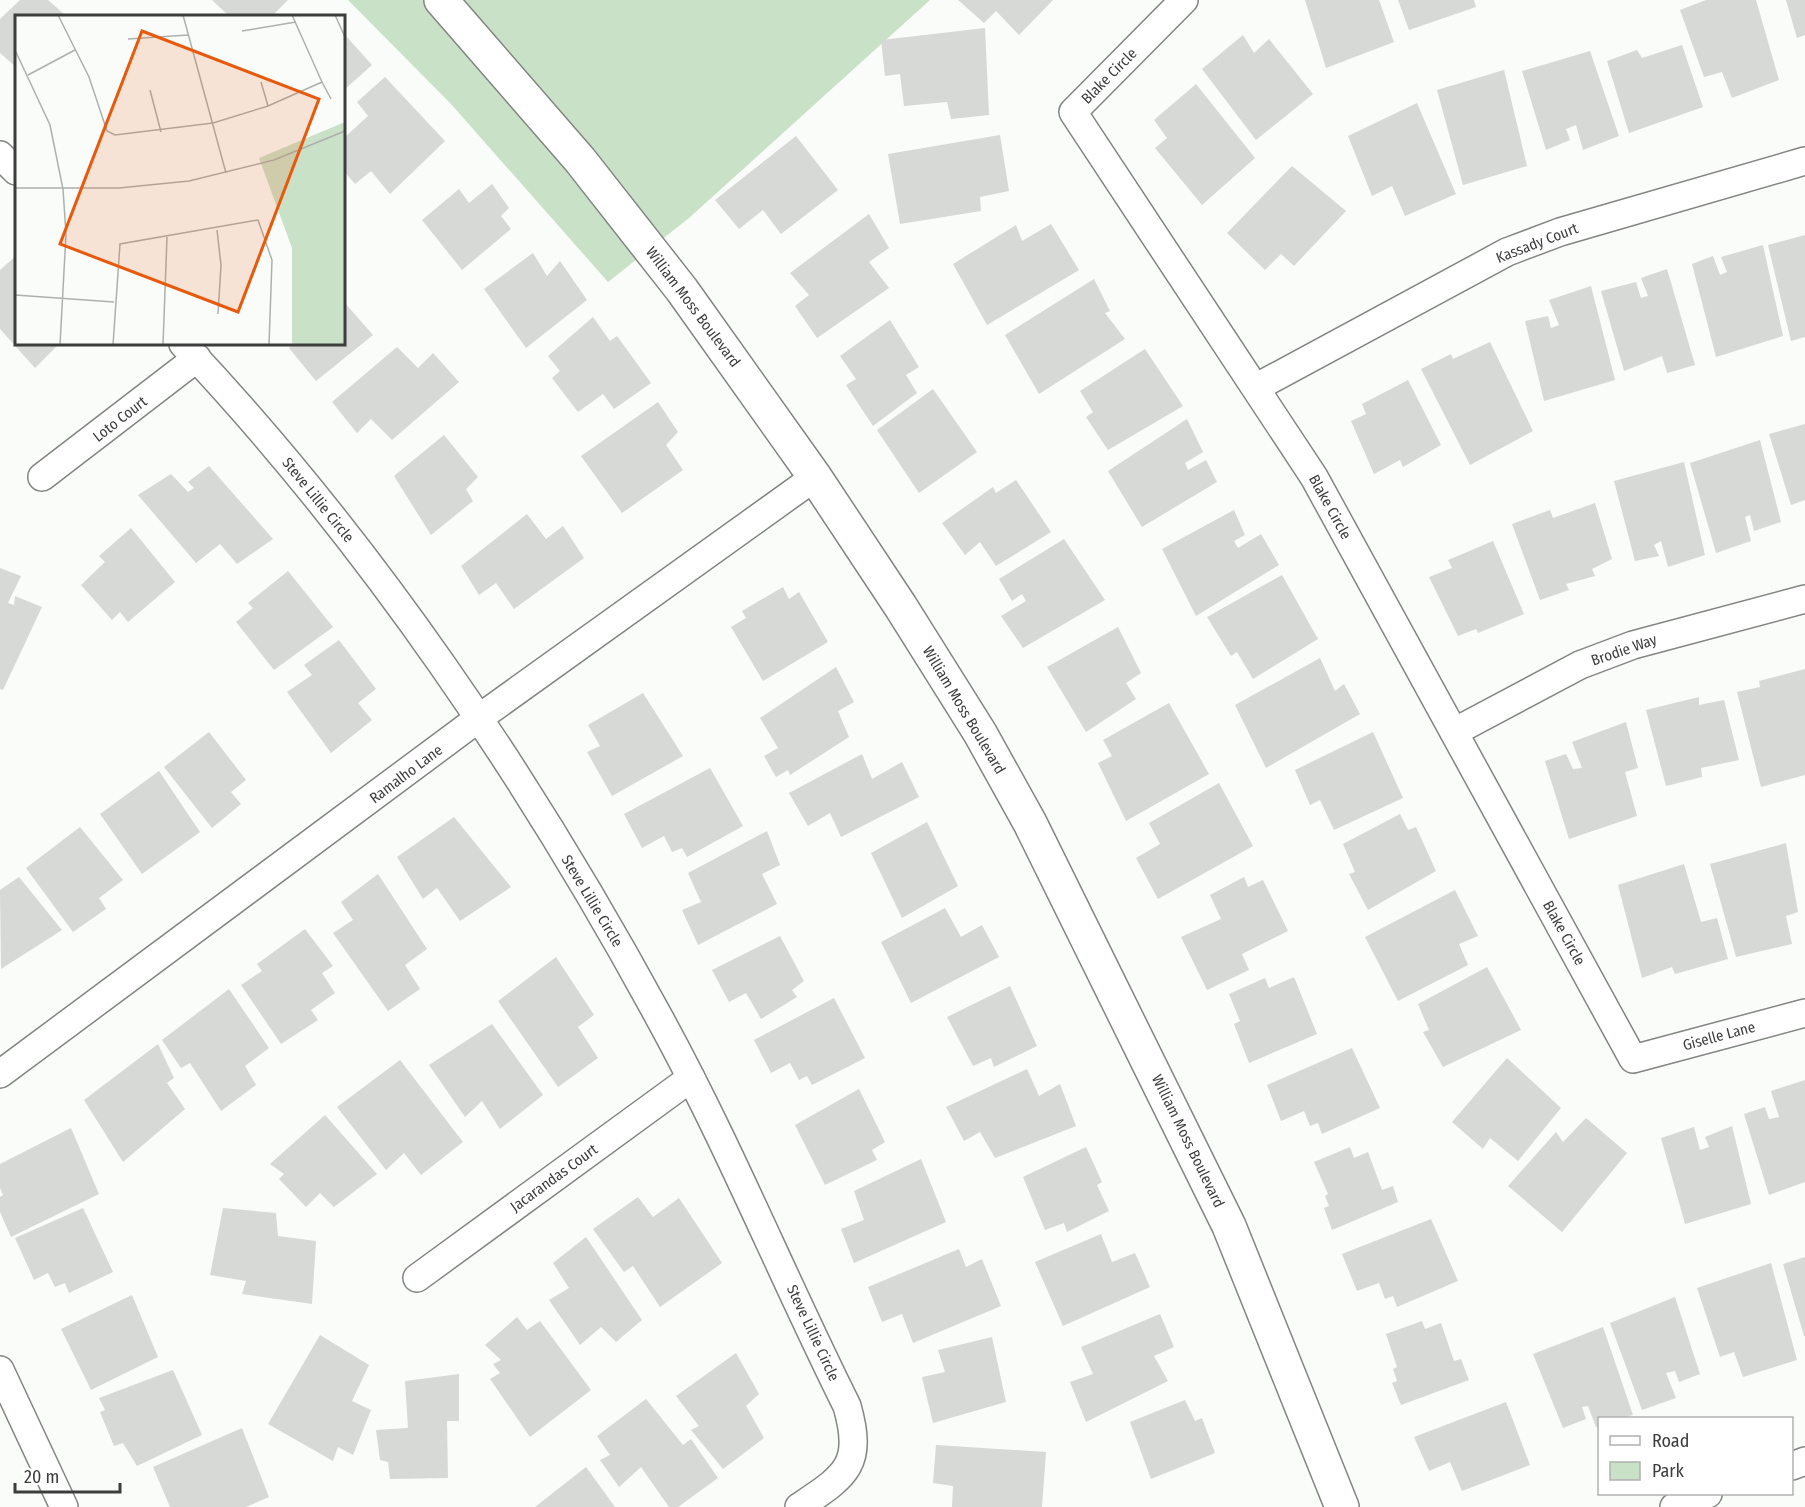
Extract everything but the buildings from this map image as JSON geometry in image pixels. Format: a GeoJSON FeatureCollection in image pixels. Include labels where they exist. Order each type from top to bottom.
{"type":"FeatureCollection","features":[{"type":"Feature","properties":{"kind":"street","name":"William Moss Boulevard"},"geometry":{"type":"LineString","coordinates":[[441,0],[580,160],[688,299],[815,477],[901,607],[980,733],[1030,823],[1229,1226],[1342,1507]]}},
{"type":"Feature","properties":{"kind":"street","name":"Blake Circle"},"geometry":{"type":"LineString","coordinates":[[1184,0],[1073,112],[1257,387],[1314,477],[1633,1059]]}},
{"type":"Feature","properties":{"kind":"street"},"geometry":{"type":"LineString","coordinates":[[0,155],[15,170]]}},
{"type":"Feature","properties":{"kind":"street","name":"Kassady Court"},"geometry":{"type":"LineString","coordinates":[[1257,387],[1507,252],[1560,232],[1805,161]]}},
{"type":"Feature","properties":{"kind":"street","name":"Loto Court"},"geometry":{"type":"LineString","coordinates":[[42,477],[190,351]]}},
{"type":"Feature","properties":{"kind":"street","name":"Steve Lillie Circle"},"geometry":{"type":"LineString","coordinates":[[190,351],[342,527],[479,718],[603,917],[691,1078],[847,1406],[855,1433],[852,1454],[838,1481],[799,1507]]}},
{"type":"Feature","properties":{"kind":"street","name":"Ramalho Lane"},"geometry":{"type":"LineString","coordinates":[[0,1074],[479,718],[815,477]]}},
{"type":"Feature","properties":{"kind":"street","name":"Brodie Way"},"geometry":{"type":"LineString","coordinates":[[1454,732],[1580,665],[1633,645],[1805,599]]}},
{"type":"Feature","properties":{"kind":"street","name":"Giselle Lane"},"geometry":{"type":"LineString","coordinates":[[1633,1059],[1805,1013]]}},
{"type":"Feature","properties":{"kind":"street","name":"Jacarandas Court"},"geometry":{"type":"LineString","coordinates":[[417,1278],[691,1078]]}},
{"type":"Feature","properties":{"kind":"street"},"geometry":{"type":"LineString","coordinates":[[0,1370],[64,1507]]}},
{"type":"Feature","properties":{"kind":"street"},"geometry":{"type":"LineString","coordinates":[[1674,1507],[1705,1495]]}},
{"type":"Feature","properties":{"kind":"green space"},"geometry":{"type":"Polygon","coordinates":[[[348,0],[930,0],[689,218],[608,282],[451,104],[348,0]]]}}]}
